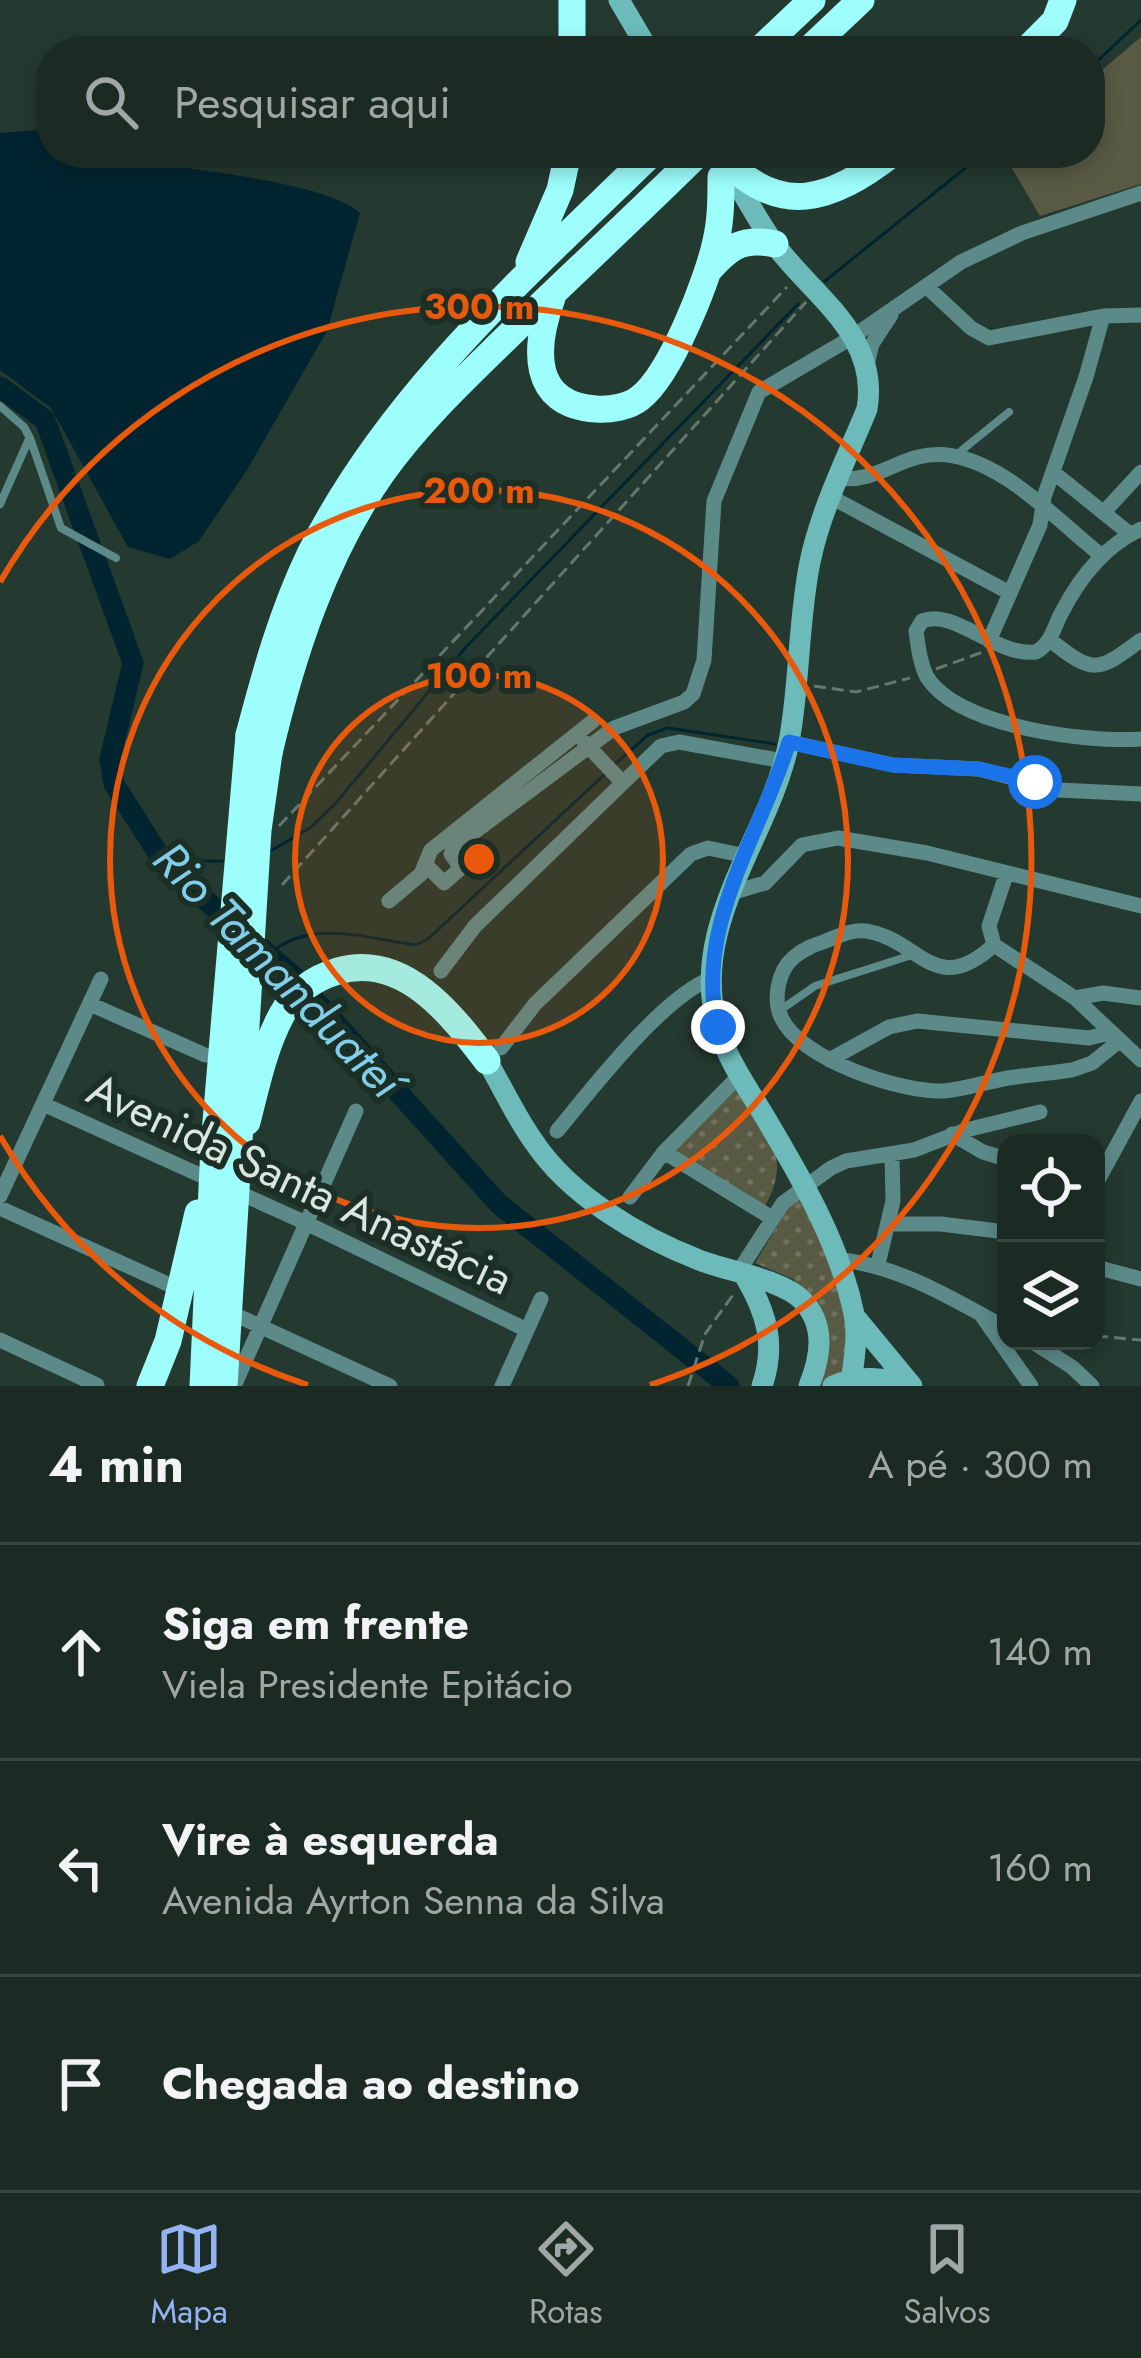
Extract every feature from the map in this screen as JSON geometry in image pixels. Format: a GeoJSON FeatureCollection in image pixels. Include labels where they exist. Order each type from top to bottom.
{"type":"FeatureCollection","features":[{"type":"Feature","properties":{"kind":"highway"},"geometry":{"type":"LineString","coordinates":[[572,0],[572,36]]}},
{"type":"Feature","properties":{"kind":"highway"},"geometry":{"type":"LineString","coordinates":[[774,36],[812,0]]}},
{"type":"Feature","properties":{"kind":"highway"},"geometry":{"type":"LineString","coordinates":[[823,36],[861,0]]}},
{"type":"Feature","properties":{"kind":"highway"},"geometry":{"type":"LineString","coordinates":[[1040,36],[1055,21],[1063,0]]}},
{"type":"Feature","properties":{"kind":"highway"},"geometry":{"type":"LineString","coordinates":[[519,282],[546,229],[564,168]]}},
{"type":"Feature","properties":{"kind":"highway"},"geometry":{"type":"LineString","coordinates":[[203,1386],[258,830],[259,744],[285,614],[335,507],[422,384],[637,168]]}},
{"type":"Feature","properties":{"kind":"highway"},"geometry":{"type":"LineString","coordinates":[[259,744],[330,566],[379,477],[408,437],[555,290],[700,168]]}},
{"type":"Feature","properties":{"kind":"highway"},"geometry":{"type":"LineString","coordinates":[[555,290],[541,328],[542,372],[552,392],[578,408],[609,410],[638,400],[653,385],[705,274],[717,237],[710,168]]}},
{"type":"Feature","properties":{"kind":"highway"},"geometry":{"type":"LineString","coordinates":[[723,168],[759,189],[797,198],[820,195],[870,168]]}},
{"type":"Feature","properties":{"kind":"highway"},"geometry":{"type":"LineString","coordinates":[[705,274],[734,245],[765,242]]}},
{"type":"Feature","properties":{"kind":"highway"},"geometry":{"type":"LineString","coordinates":[[150,1386],[169,1341],[227,1148],[283,1012],[310,983],[347,968],[387,971],[425,992],[494,1054]]}},
{"type":"Feature","properties":{"kind":"highway"},"geometry":{"type":"LineString","coordinates":[[224,1386],[227,1148]]}},
{"type":"Feature","properties":{"kind":"main road"},"geometry":{"type":"LineString","coordinates":[[619,0],[640,36]]}},
{"type":"Feature","properties":{"kind":"main road"},"geometry":{"type":"LineString","coordinates":[[634,0],[654,36]]}},
{"type":"Feature","properties":{"kind":"main road"},"geometry":{"type":"LineString","coordinates":[[714,168],[792,281],[850,337]]}},
{"type":"Feature","properties":{"kind":"main road"},"geometry":{"type":"LineString","coordinates":[[765,242],[844,320],[866,369],[867,409],[809,564],[786,752],[715,945],[712,978],[718,1027],[740,1076],[805,1185],[837,1259],[854,1315],[856,1342],[846,1384],[883,1379],[912,1386]]}},
{"type":"Feature","properties":{"kind":"main road"},"geometry":{"type":"LineString","coordinates":[[494,1054],[534,1142],[564,1175],[639,1234],[795,1294],[815,1318],[820,1349],[808,1386]]}},
{"type":"Feature","properties":{"kind":"main road"},"geometry":{"type":"LineString","coordinates":[[742,1276],[766,1316],[770,1350],[762,1386]]}},
{"type":"Feature","properties":{"kind":"main road"},"geometry":{"type":"LineString","coordinates":[[854,1315],[912,1386]]}},
{"type":"Feature","properties":{"kind":"street"},"geometry":{"type":"LineString","coordinates":[[389,901],[412,883],[431,850],[583,741],[684,702],[693,694],[704,660],[714,502],[759,392],[962,262],[1022,233],[1141,193]]}},
{"type":"Feature","properties":{"kind":"street"},"geometry":{"type":"LineString","coordinates":[[926,286],[971,328],[989,338],[1103,316],[1141,315]]}},
{"type":"Feature","properties":{"kind":"street"},"geometry":{"type":"LineString","coordinates":[[866,369],[879,331],[901,303]]}},
{"type":"Feature","properties":{"kind":"street"},"geometry":{"type":"LineString","coordinates":[[994,643],[1009,592],[1040,525],[1103,316]]}},
{"type":"Feature","properties":{"kind":"street"},"geometry":{"type":"LineString","coordinates":[[835,487],[920,456],[955,456],[1019,486],[1101,555]]}},
{"type":"Feature","properties":{"kind":"street"},"geometry":{"type":"LineString","coordinates":[[1053,472],[1136,532],[1101,555],[1044,647],[1027,653],[928,618],[916,631],[925,674],[959,705],[999,721],[1089,738],[1141,739]]}},
{"type":"Feature","properties":{"kind":"street"},"geometry":{"type":"LineString","coordinates":[[1104,512],[1141,472]]}},
{"type":"Feature","properties":{"kind":"street"},"geometry":{"type":"LineString","coordinates":[[835,487],[1009,592]]}},
{"type":"Feature","properties":{"kind":"street"},"geometry":{"type":"LineString","coordinates":[[1050,640],[1081,664],[1094,668],[1141,640]]}},
{"type":"Feature","properties":{"kind":"street"},"geometry":{"type":"LineString","coordinates":[[426,865],[444,883],[460,868],[453,848],[583,741],[593,721]]}},
{"type":"Feature","properties":{"kind":"street"},"geometry":{"type":"LineString","coordinates":[[583,741],[614,774]]}},
{"type":"Feature","properties":{"kind":"street"},"geometry":{"type":"LineString","coordinates":[[441,971],[475,926],[614,774],[671,742],[892,765],[979,769],[1059,790],[1141,794]]}},
{"type":"Feature","properties":{"kind":"street"},"geometry":{"type":"LineString","coordinates":[[731,893],[765,883],[802,845],[838,838],[927,853],[1141,906]]}},
{"type":"Feature","properties":{"kind":"street"},"geometry":{"type":"LineString","coordinates":[[494,1054],[535,1004],[691,854],[709,848],[746,856]]}},
{"type":"Feature","properties":{"kind":"street"},"geometry":{"type":"LineString","coordinates":[[1006,875],[988,926],[994,945],[1075,998],[1141,1060]]}},
{"type":"Feature","properties":{"kind":"street"},"geometry":{"type":"LineString","coordinates":[[994,945],[964,966],[928,963],[874,932],[843,934],[805,949],[783,971],[778,1012],[792,1034],[829,1060],[907,1087],[949,1090],[1072,1070],[1092,1063],[1113,1038]]}},
{"type":"Feature","properties":{"kind":"street"},"geometry":{"type":"LineString","coordinates":[[557,1131],[631,1043],[695,987],[712,978]]}},
{"type":"Feature","properties":{"kind":"street"},"geometry":{"type":"LineString","coordinates":[[0,1196],[101,979]]}},
{"type":"Feature","properties":{"kind":"street"},"geometry":{"type":"LineString","coordinates":[[1075,998],[1103,993],[1141,998]]}},
{"type":"Feature","properties":{"kind":"street"},"geometry":{"type":"LineString","coordinates":[[90,1004],[205,1055]]}},
{"type":"Feature","properties":{"kind":"street"},"geometry":{"type":"LineString","coordinates":[[829,1060],[889,1027],[917,1021],[1113,1038]]}},
{"type":"Feature","properties":{"kind":"street"},"geometry":{"type":"LineString","coordinates":[[630,1197],[664,1152],[740,1076]]}},
{"type":"Feature","properties":{"kind":"street"},"geometry":{"type":"LineString","coordinates":[[1105,1167],[1141,1101]]}},
{"type":"Feature","properties":{"kind":"street","name":"Avenida Santa Anastácia"},"geometry":{"type":"LineString","coordinates":[[43,1105],[306,1223],[527,1330]]}},
{"type":"Feature","properties":{"kind":"street"},"geometry":{"type":"LineString","coordinates":[[234,1386],[356,1111]]}},
{"type":"Feature","properties":{"kind":"street"},"geometry":{"type":"LineString","coordinates":[[742,1276],[783,1203],[846,1161],[914,1150],[952,1134],[1040,1112]]}},
{"type":"Feature","properties":{"kind":"street"},"geometry":{"type":"LineString","coordinates":[[952,1134],[997,1156]]}},
{"type":"Feature","properties":{"kind":"street"},"geometry":{"type":"LineString","coordinates":[[664,1152],[772,1218]]}},
{"type":"Feature","properties":{"kind":"street"},"geometry":{"type":"LineString","coordinates":[[878,1264],[894,1186],[892,1155]]}},
{"type":"Feature","properties":{"kind":"street"},"geometry":{"type":"LineString","coordinates":[[783,1203],[790,1159]]}},
{"type":"Feature","properties":{"kind":"street"},"geometry":{"type":"LineString","coordinates":[[0,1208],[389,1386]]}},
{"type":"Feature","properties":{"kind":"street"},"geometry":{"type":"LineString","coordinates":[[888,1223],[997,1231]]}},
{"type":"Feature","properties":{"kind":"street"},"geometry":{"type":"LineString","coordinates":[[837,1259],[878,1264],[997,1323]]}},
{"type":"Feature","properties":{"kind":"street"},"geometry":{"type":"LineString","coordinates":[[1105,1269],[1141,1279]]}},
{"type":"Feature","properties":{"kind":"street"},"geometry":{"type":"LineString","coordinates":[[502,1386],[541,1299]]}},
{"type":"Feature","properties":{"kind":"street"},"geometry":{"type":"LineString","coordinates":[[980,1314],[1031,1386]]}},
{"type":"Feature","properties":{"kind":"street"},"geometry":{"type":"LineString","coordinates":[[0,1340],[98,1385]]}},
{"type":"Feature","properties":{"kind":"street"},"geometry":{"type":"LineString","coordinates":[[1045,1350],[1092,1386]]}},
{"type":"Feature","properties":{"kind":"lane"},"geometry":{"type":"LineString","coordinates":[[0,406],[30,438],[57,519],[70,535],[116,558]]}},
{"type":"Feature","properties":{"kind":"lane"},"geometry":{"type":"LineString","coordinates":[[955,456],[1009,412]]}},
{"type":"Feature","properties":{"kind":"lane"},"geometry":{"type":"LineString","coordinates":[[0,504],[30,438]]}},
{"type":"Feature","properties":{"kind":"lane"},"geometry":{"type":"LineString","coordinates":[[778,1012],[815,986],[912,956]]}},
{"type":"Feature","properties":{"kind":"path"},"geometry":{"type":"LineString","coordinates":[[276,830],[792,281]]}},
{"type":"Feature","properties":{"kind":"path"},"geometry":{"type":"LineString","coordinates":[[282,885],[809,298]]}},
{"type":"Feature","properties":{"kind":"path"},"geometry":{"type":"LineString","coordinates":[[794,682],[856,692],[876,690],[994,643]]}},
{"type":"Feature","properties":{"kind":"path"},"geometry":{"type":"LineString","coordinates":[[688,1386],[705,1334],[742,1276]]}},
{"type":"Feature","properties":{"kind":"path"},"geometry":{"type":"LineString","coordinates":[[1105,1337],[1141,1340]]}},
{"type":"Feature","properties":{"kind":"green space"},"geometry":{"type":"Polygon","coordinates":[[[1141,37],[1141,184],[1040,216],[1012,168],[1105,168],[1105,67],[1141,37]]]}},
{"type":"Feature","properties":{"kind":"green space"},"geometry":{"type":"Polygon","coordinates":[[[738,1086],[766,1130],[776,1157],[777,1172],[765,1206],[673,1150],[738,1086]]]}},
{"type":"Feature","properties":{"kind":"green space"},"geometry":{"type":"Polygon","coordinates":[[[796,1195],[807,1206],[825,1248],[849,1335],[847,1360],[837,1378],[816,1386],[821,1313],[793,1279],[755,1263],[796,1195]]]}},
{"type":"Feature","properties":{"kind":"water"},"geometry":{"type":"Polygon","coordinates":[[[36,130],[36,168],[192,169],[311,191],[360,213],[327,331],[247,470],[199,541],[170,559],[128,547],[51,408],[0,370],[0,133],[36,130]]]}},
{"type":"Feature","properties":{"kind":"waterway"},"geometry":{"type":"LineString","coordinates":[[1105,54],[1141,20]]}},
{"type":"Feature","properties":{"kind":"waterway"},"geometry":{"type":"LineString","coordinates":[[825,281],[965,168]]}},
{"type":"Feature","properties":{"kind":"waterway"},"geometry":{"type":"LineString","coordinates":[[267,853],[310,828],[335,804],[466,647],[798,304]]}},
{"type":"Feature","properties":{"kind":"waterway","name":"Rio Tamanduateí"},"geometry":{"type":"LineString","coordinates":[[0,387],[45,420],[133,663],[110,759],[114,784],[166,866],[292,975],[499,1204],[729,1386]]}},
{"type":"Feature","properties":{"kind":"waterway"},"geometry":{"type":"LineString","coordinates":[[616,763],[648,735],[668,728],[775,744]]}},
{"type":"Feature","properties":{"kind":"waterway"},"geometry":{"type":"LineString","coordinates":[[269,954],[303,936],[321,933],[416,945],[428,939],[605,774]]}},
{"type":"Feature","properties":{"kind":"waterway"},"geometry":{"type":"LineString","coordinates":[[147,840],[186,857],[228,860]]}},
{"type":"Feature","properties":{"kind":"route"},"geometry":{"type":"LineString","coordinates":[[718,1027],[712,978],[715,945],[789,742],[892,765],[979,769],[1035,782]]}}]}
